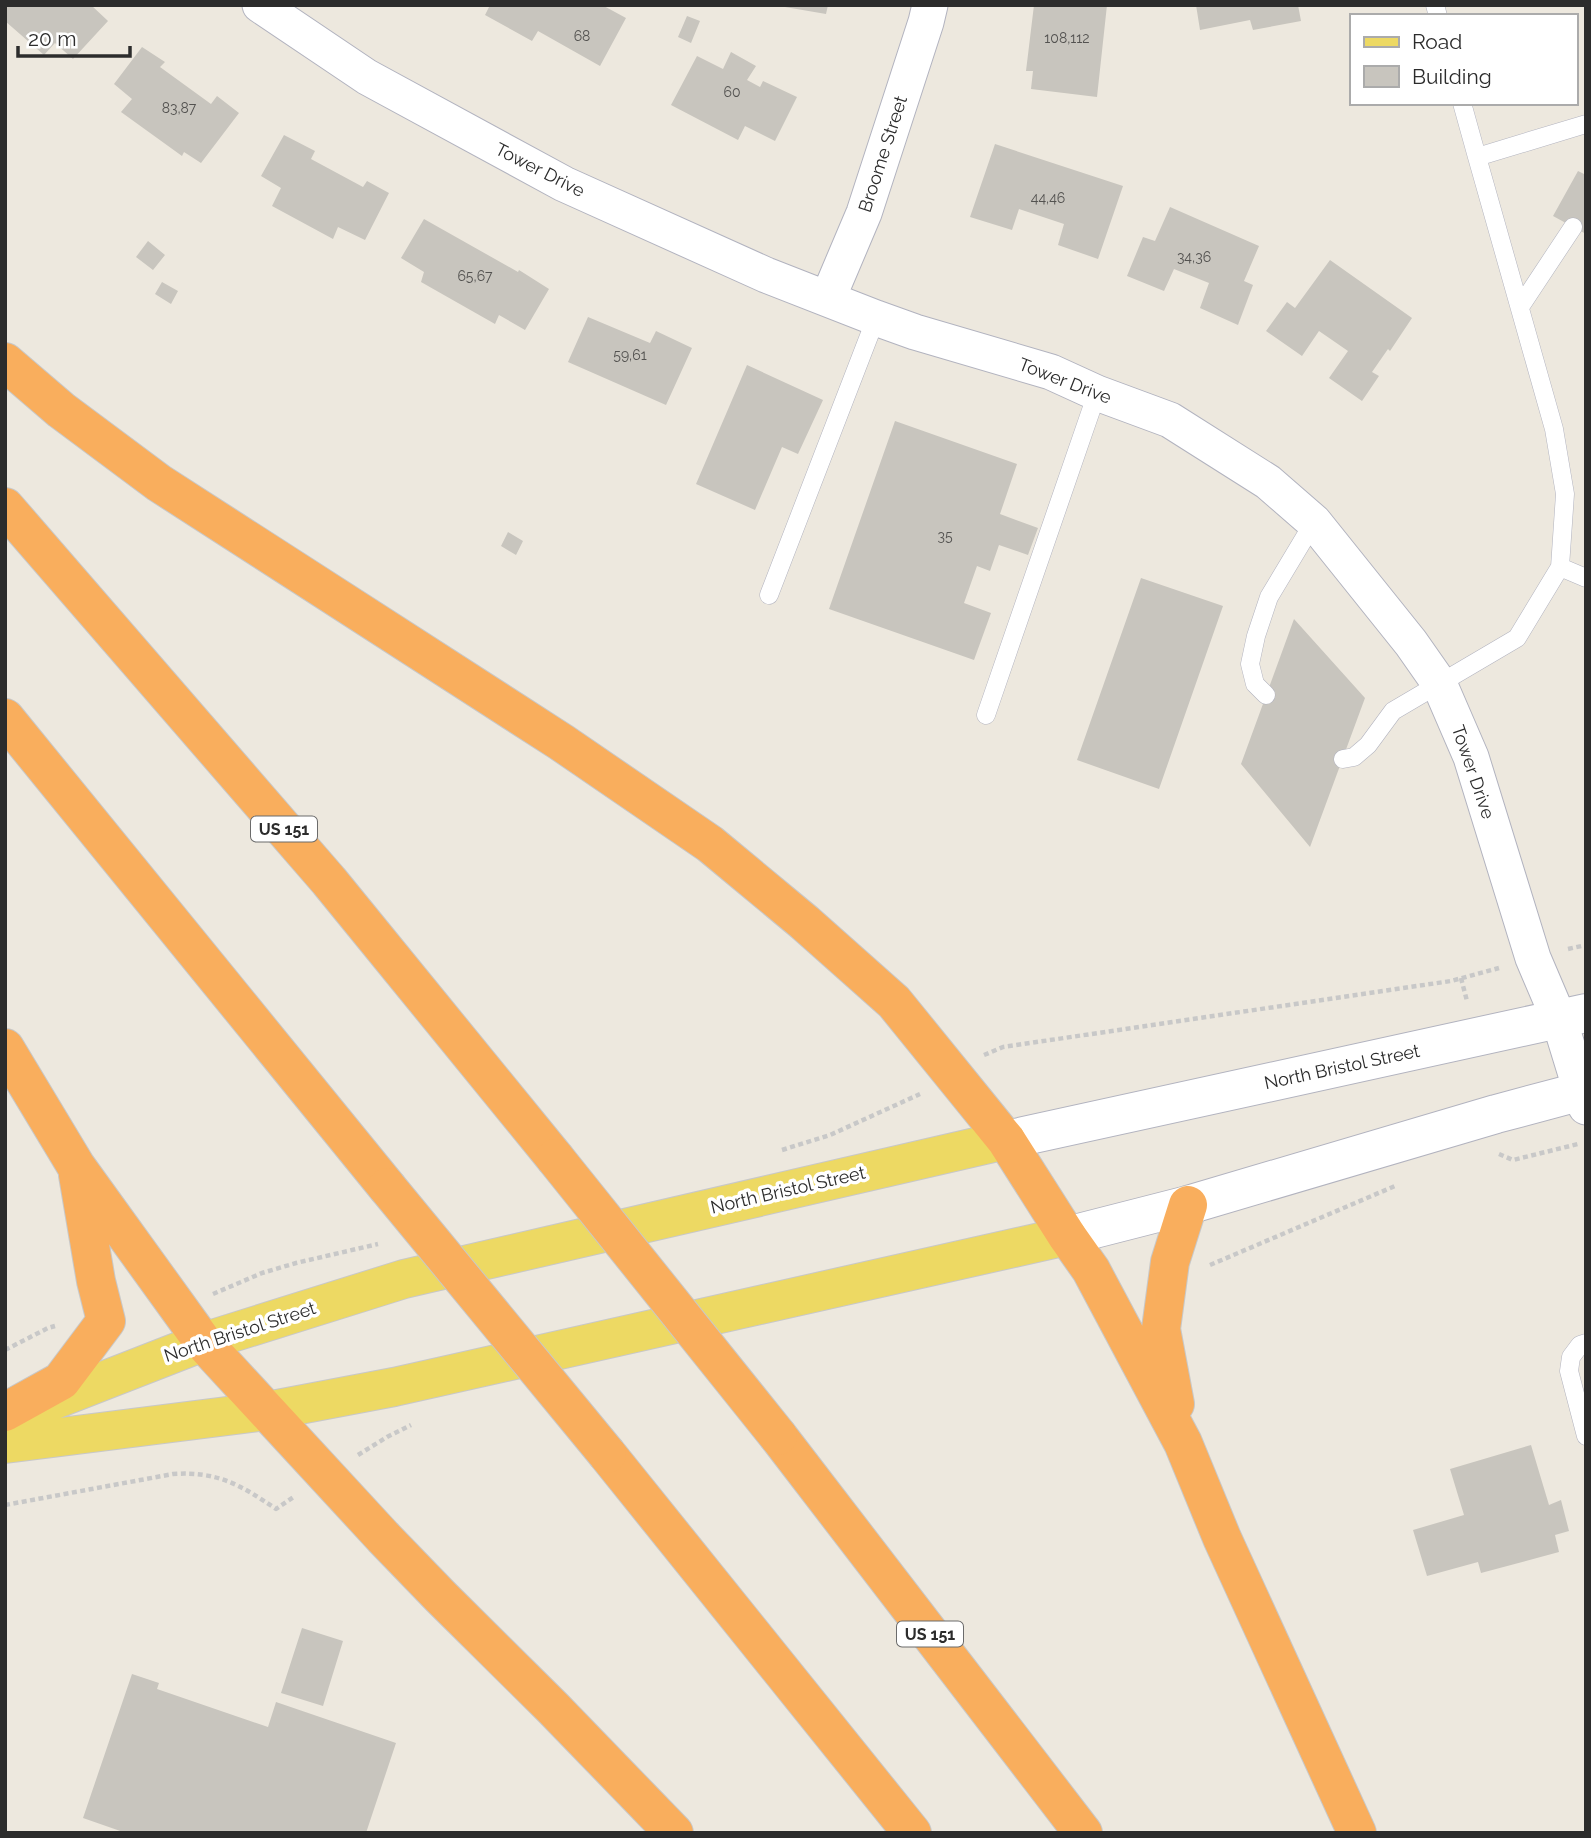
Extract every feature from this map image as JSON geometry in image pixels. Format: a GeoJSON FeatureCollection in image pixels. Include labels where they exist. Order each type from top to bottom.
{"type":"FeatureCollection","features":[{"type":"Feature","properties":{"kind":"highway"},"geometry":{"type":"LineString","coordinates":[[5,362],[61,410],[159,483],[561,742],[710,844],[894,1002],[1006,1140],[1091,1270],[1183,1443],[1222,1538],[1357,1833]]}},
{"type":"Feature","properties":{"kind":"highway","name":"US 151"},"geometry":{"type":"LineString","coordinates":[[5,507],[329,881],[555,1158],[778,1436],[1083,1833]]}},
{"type":"Feature","properties":{"kind":"highway"},"geometry":{"type":"LineString","coordinates":[[5,718],[607,1454],[912,1833]]}},
{"type":"Feature","properties":{"kind":"highway"},"geometry":{"type":"LineString","coordinates":[[5,1048],[76,1166],[203,1342],[440,1596],[674,1833]]}},
{"type":"Feature","properties":{"kind":"highway"},"geometry":{"type":"LineString","coordinates":[[5,1412],[61,1381],[106,1321],[96,1281],[76,1166]]}},
{"type":"Feature","properties":{"kind":"highway"},"geometry":{"type":"LineString","coordinates":[[1183,1443],[1161,1329],[1170,1262],[1188,1205]]}},
{"type":"Feature","properties":{"kind":"main road","name":"North Bristol Street"},"geometry":{"type":"LineString","coordinates":[[5,1419],[203,1342],[404,1279],[1006,1140]]}},
{"type":"Feature","properties":{"kind":"main road"},"geometry":{"type":"LineString","coordinates":[[5,1444],[267,1411],[394,1387],[1067,1236]]}},
{"type":"Feature","properties":{"kind":"street","name":"Tower Drive"},"geometry":{"type":"LineString","coordinates":[[260,5],[367,77],[564,184],[766,275],[876,318],[1051,372],[1097,393],[1170,420],[1268,482],[1314,522],[1439,683],[1471,757],[1533,958],[1573,1016],[1584,1096]]}},
{"type":"Feature","properties":{"kind":"street","name":"Broome Street"},"geometry":{"type":"LineString","coordinates":[[828,299],[864,213],[930,5]]}},
{"type":"Feature","properties":{"kind":"street","name":"North Bristol Street"},"geometry":{"type":"LineString","coordinates":[[1006,1140],[1573,1016]]}},
{"type":"Feature","properties":{"kind":"street"},"geometry":{"type":"LineString","coordinates":[[1067,1236],[1188,1205],[1496,1114],[1584,1096]]}},
{"type":"Feature","properties":{"kind":"lane"},"geometry":{"type":"LineString","coordinates":[[1343,759],[1354,757],[1368,745],[1393,711],[1517,638],[1560,567],[1565,494],[1554,429],[1463,105]]}},
{"type":"Feature","properties":{"kind":"lane"},"geometry":{"type":"LineString","coordinates":[[1477,157],[1586,124]]}},
{"type":"Feature","properties":{"kind":"lane"},"geometry":{"type":"LineString","coordinates":[[1520,307],[1573,227]]}},
{"type":"Feature","properties":{"kind":"lane"},"geometry":{"type":"LineString","coordinates":[[769,596],[876,318]]}},
{"type":"Feature","properties":{"kind":"lane"},"geometry":{"type":"LineString","coordinates":[[986,715],[1097,393]]}},
{"type":"Feature","properties":{"kind":"lane"},"geometry":{"type":"LineString","coordinates":[[1266,695],[1255,684],[1251,664],[1256,636],[1269,597],[1314,522]]}},
{"type":"Feature","properties":{"kind":"lane"},"geometry":{"type":"LineString","coordinates":[[1560,567],[1586,578]]}},
{"type":"Feature","properties":{"kind":"lane"},"geometry":{"type":"LineString","coordinates":[[1586,1343],[1580,1345],[1570,1357],[1569,1371],[1586,1436]]}},
{"type":"Feature","properties":{"kind":"path"},"geometry":{"type":"LineString","coordinates":[[778,1151],[830,1135],[929,1089],[988,1052],[1003,1048],[1451,981],[1586,945]]}},
{"type":"Feature","properties":{"kind":"path"},"geometry":{"type":"LineString","coordinates":[[179,1307],[262,1273],[390,1241]]}},
{"type":"Feature","properties":{"kind":"path"},"geometry":{"type":"LineString","coordinates":[[5,1350],[48,1328],[70,1323],[106,1321]]}},
{"type":"Feature","properties":{"kind":"building"},"geometry":{"type":"Polygon","coordinates":[[[5,5],[91,5],[108,21],[73,59],[55,43],[44,55],[5,21],[5,5]]]}},
{"type":"Feature","properties":{"kind":"building"},"geometry":{"type":"Polygon","coordinates":[[[490,5],[602,5],[626,18],[600,66],[538,31],[532,41],[485,15],[490,5]]]}},
{"type":"Feature","properties":{"kind":"building"},"geometry":{"type":"Polygon","coordinates":[[[785,5],[828,5],[826,14],[785,5]]]}},
{"type":"Feature","properties":{"kind":"building"},"geometry":{"type":"Polygon","coordinates":[[[1034,5],[1107,5],[1097,97],[1031,89],[1033,71],[1026,71],[1034,5]]]}},
{"type":"Feature","properties":{"kind":"building"},"geometry":{"type":"Polygon","coordinates":[[[1196,5],[1298,5],[1301,21],[1253,30],[1250,20],[1200,30],[1196,5]]]}},
{"type":"Feature","properties":{"kind":"building"},"geometry":{"type":"Polygon","coordinates":[[[687,16],[700,21],[691,43],[678,37],[687,16]]]}},
{"type":"Feature","properties":{"kind":"building"},"geometry":{"type":"Polygon","coordinates":[[[142,47],[165,62],[160,67],[211,104],[217,96],[239,113],[201,163],[184,152],[182,156],[121,112],[132,99],[114,84],[142,47]]]}},
{"type":"Feature","properties":{"kind":"building"},"geometry":{"type":"Polygon","coordinates":[[[731,52],[756,66],[747,80],[760,87],[763,81],[797,97],[775,141],[745,126],[738,140],[671,105],[697,56],[723,69],[731,52]]]}},
{"type":"Feature","properties":{"kind":"building"},"geometry":{"type":"Polygon","coordinates":[[[284,135],[315,151],[311,159],[363,187],[367,181],[389,193],[365,240],[338,227],[333,239],[272,206],[281,188],[261,176],[284,135]]]}},
{"type":"Feature","properties":{"kind":"building"},"geometry":{"type":"Polygon","coordinates":[[[995,144],[1123,186],[1098,259],[1058,245],[1064,224],[1019,209],[1012,230],[970,217],[995,144]]]}},
{"type":"Feature","properties":{"kind":"building"},"geometry":{"type":"Polygon","coordinates":[[[1578,171],[1586,175],[1586,234],[1553,216],[1578,171]]]}},
{"type":"Feature","properties":{"kind":"building"},"geometry":{"type":"Polygon","coordinates":[[[1170,207],[1259,246],[1244,281],[1253,285],[1238,325],[1200,308],[1209,283],[1174,269],[1164,291],[1127,276],[1143,237],[1155,241],[1170,207]]]}},
{"type":"Feature","properties":{"kind":"building"},"geometry":{"type":"Polygon","coordinates":[[[424,219],[549,289],[525,330],[499,315],[495,324],[421,282],[424,272],[401,258],[424,219]]]}},
{"type":"Feature","properties":{"kind":"building"},"geometry":{"type":"Polygon","coordinates":[[[148,241],[165,255],[153,270],[136,257],[148,241]]]}},
{"type":"Feature","properties":{"kind":"building"},"geometry":{"type":"Polygon","coordinates":[[[1330,260],[1412,318],[1372,372],[1379,376],[1362,401],[1329,378],[1348,351],[1319,331],[1302,356],[1266,331],[1287,302],[1295,308],[1330,260]]]}},
{"type":"Feature","properties":{"kind":"building"},"geometry":{"type":"Polygon","coordinates":[[[162,282],[178,291],[171,304],[155,294],[162,282]]]}},
{"type":"Feature","properties":{"kind":"building"},"geometry":{"type":"Polygon","coordinates":[[[588,317],[650,343],[656,331],[692,348],[666,405],[568,362],[588,317]]]}},
{"type":"Feature","properties":{"kind":"building"},"geometry":{"type":"Polygon","coordinates":[[[747,365],[823,400],[798,454],[782,447],[755,510],[696,484],[747,365]]]}},
{"type":"Feature","properties":{"kind":"building"},"geometry":{"type":"Polygon","coordinates":[[[895,421],[1017,464],[1000,514],[1038,528],[1028,555],[999,545],[990,571],[977,566],[964,603],[991,613],[974,660],[829,609],[895,421]]]}},
{"type":"Feature","properties":{"kind":"building"},"geometry":{"type":"Polygon","coordinates":[[[508,532],[523,541],[516,555],[501,546],[508,532]]]}},
{"type":"Feature","properties":{"kind":"building"},"geometry":{"type":"Polygon","coordinates":[[[1141,578],[1223,606],[1159,789],[1077,760],[1141,578]]]}},
{"type":"Feature","properties":{"kind":"building"},"geometry":{"type":"Polygon","coordinates":[[[1294,619],[1365,698],[1310,847],[1241,764],[1294,619]]]}},
{"type":"Feature","properties":{"kind":"building"},"geometry":{"type":"Polygon","coordinates":[[[1531,1445],[1549,1505],[1561,1500],[1569,1531],[1555,1535],[1559,1552],[1481,1573],[1478,1562],[1427,1576],[1413,1530],[1464,1515],[1450,1469],[1531,1445]]]}},
{"type":"Feature","properties":{"kind":"building"},"geometry":{"type":"Polygon","coordinates":[[[302,1628],[343,1641],[323,1706],[281,1693],[302,1628]]]}},
{"type":"Feature","properties":{"kind":"building"},"geometry":{"type":"Polygon","coordinates":[[[132,1674],[159,1683],[157,1689],[268,1727],[276,1702],[396,1743],[366,1833],[126,1833],[83,1818],[132,1674]]]}}]}
